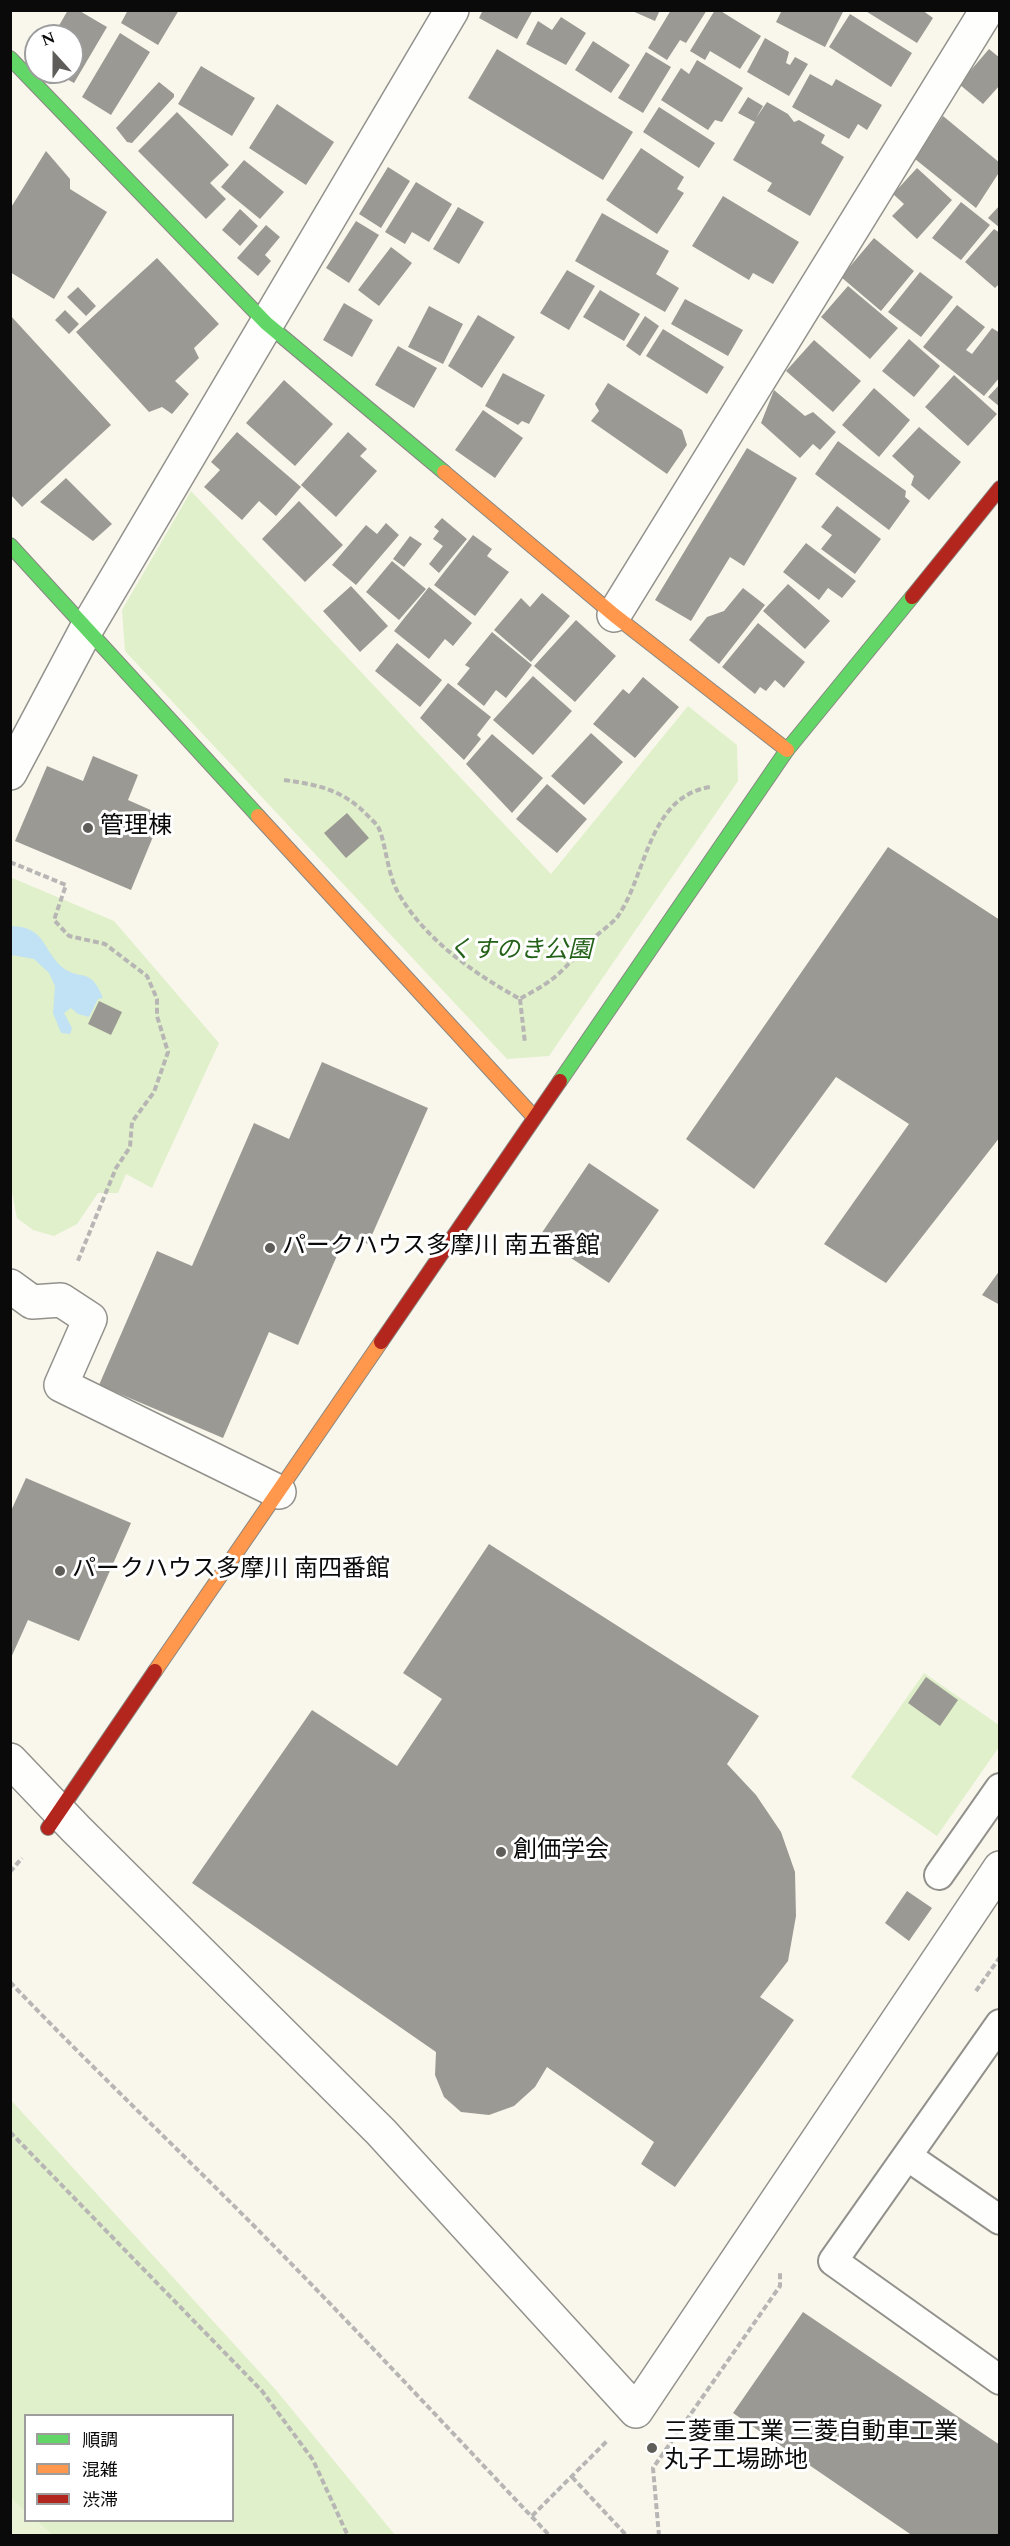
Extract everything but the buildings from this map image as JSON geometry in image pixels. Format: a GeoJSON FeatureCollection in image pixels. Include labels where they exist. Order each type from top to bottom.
{"type":"FeatureCollection","features":[{"type":"Feature","properties":{"kind":"street"},"geometry":{"type":"LineString","coordinates":[[10,773],[87,628],[452,10]]}},
{"type":"Feature","properties":{"kind":"street"},"geometry":{"type":"LineString","coordinates":[[614,615],[987,10]]}},
{"type":"Feature","properties":{"kind":"street"},"geometry":{"type":"LineString","coordinates":[[10,58],[267,323],[614,615],[787,750]]}},
{"type":"Feature","properties":{"kind":"street"},"geometry":{"type":"LineString","coordinates":[[54,1821],[787,750],[999,488]]}},
{"type":"Feature","properties":{"kind":"street"},"geometry":{"type":"LineString","coordinates":[[10,546],[534,1117]]}},
{"type":"Feature","properties":{"kind":"street"},"geometry":{"type":"LineString","coordinates":[[10,1286],[32,1302],[61,1300],[90,1318],[61,1385],[279,1492]]}},
{"type":"Feature","properties":{"kind":"street"},"geometry":{"type":"LineString","coordinates":[[10,1760],[54,1821],[381,2132],[636,2411],[999,1868]]}},
{"type":"Feature","properties":{"kind":"lane"},"geometry":{"type":"LineString","coordinates":[[939,1875],[999,1788]]}},
{"type":"Feature","properties":{"kind":"lane"},"geometry":{"type":"LineString","coordinates":[[999,2024],[991,2054],[907,2156],[833,2261],[999,2380]]}},
{"type":"Feature","properties":{"kind":"lane"},"geometry":{"type":"LineString","coordinates":[[907,2156],[999,2220]]}},
{"type":"Feature","properties":{"kind":"path"},"geometry":{"type":"LineString","coordinates":[[275,772],[283,780],[321,785],[355,801],[379,828],[399,895],[420,922],[452,954],[490,983],[520,999]]}},
{"type":"Feature","properties":{"kind":"path"},"geometry":{"type":"LineString","coordinates":[[520,999],[551,980],[617,917],[634,887],[645,851],[661,822],[674,806],[688,794],[708,787],[715,788]]}},
{"type":"Feature","properties":{"kind":"path"},"geometry":{"type":"LineString","coordinates":[[10,862],[66,885],[54,920],[69,936],[105,944],[147,976],[156,999],[157,1016],[168,1052],[154,1092],[132,1122],[130,1147],[116,1168],[61,1300]]}},
{"type":"Feature","properties":{"kind":"path"},"geometry":{"type":"LineString","coordinates":[[520,999],[525,1045]]}},
{"type":"Feature","properties":{"kind":"path"},"geometry":{"type":"LineString","coordinates":[[10,1982],[82,2058],[296,2269],[550,2535]]}},
{"type":"Feature","properties":{"kind":"path"},"geometry":{"type":"LineString","coordinates":[[10,2132],[262,2391],[313,2460],[348,2535]]}},
{"type":"Feature","properties":{"kind":"path"},"geometry":{"type":"LineString","coordinates":[[532,2516],[583,2466]]}},
{"type":"Feature","properties":{"kind":"path"},"geometry":{"type":"LineString","coordinates":[[572,2477],[627,2535]]}},
{"type":"Feature","properties":{"kind":"green space","name":"くすのき公園"},"geometry":{"type":"Polygon","coordinates":[[[191,491],[551,874],[688,706],[737,745],[738,781],[549,1056],[507,1059],[125,651],[122,610],[191,491]]]}},
{"type":"Feature","properties":{"kind":"green space"},"geometry":{"type":"Polygon","coordinates":[[[10,877],[114,921],[219,1043],[152,1188],[126,1174],[118,1193],[98,1193],[77,1224],[54,1236],[33,1230],[17,1218],[11,1187],[10,877]]]}},
{"type":"Feature","properties":{"kind":"green space"},"geometry":{"type":"Polygon","coordinates":[[[924,1673],[999,1725],[999,1747],[937,1836],[851,1777],[924,1673]]]}},
{"type":"Feature","properties":{"kind":"green space"},"geometry":{"type":"Polygon","coordinates":[[[10,2099],[276,2390],[395,2535],[11,2535],[10,2099]]]}},
{"type":"Feature","properties":{"kind":"green space"},"geometry":{"type":"Polygon","coordinates":[[[11,2497],[24,2510],[24,2522],[38,2522],[53,2535],[11,2535],[11,2497]]]}},
{"type":"Feature","properties":{"kind":"water"},"geometry":{"type":"Polygon","coordinates":[[[11,926],[22,927],[37,934],[62,967],[89,978],[98,988],[103,998],[98,999],[89,1017],[78,1014],[71,1008],[64,1013],[72,1028],[70,1034],[61,1033],[53,1013],[55,986],[49,973],[34,959],[11,955],[11,926]]]}},
{"type":"Feature","properties":{"kind":"traffic: fast"},"geometry":{"type":"LineString","coordinates":[[10,58],[266,323],[444,472]]}},
{"type":"Feature","properties":{"kind":"traffic: fast"},"geometry":{"type":"LineString","coordinates":[[10,545],[258,816]]}},
{"type":"Feature","properties":{"kind":"traffic: fast"},"geometry":{"type":"LineString","coordinates":[[560,1081],[787,750],[912,597]]}},
{"type":"Feature","properties":{"kind":"traffic: slow"},"geometry":{"type":"LineString","coordinates":[[444,472],[614,615],[787,750]]}},
{"type":"Feature","properties":{"kind":"traffic: slow"},"geometry":{"type":"LineString","coordinates":[[258,816],[534,1117]]}},
{"type":"Feature","properties":{"kind":"traffic: slow"},"geometry":{"type":"LineString","coordinates":[[155,1671],[381,1342]]}},
{"type":"Feature","properties":{"kind":"traffic: jam"},"geometry":{"type":"LineString","coordinates":[[912,597],[1000,488]]}},
{"type":"Feature","properties":{"kind":"traffic: jam"},"geometry":{"type":"LineString","coordinates":[[381,1342],[560,1081]]}},
{"type":"Feature","properties":{"kind":"traffic: jam"},"geometry":{"type":"LineString","coordinates":[[48,1828],[155,1671]]}},
{"type":"Feature","properties":{"kind":"place","name":"管理棟"},"geometry":{"type":"Point","coordinates":[88,828]}},
{"type":"Feature","properties":{"kind":"place","name":"パークハウス多摩川 南五番館"},"geometry":{"type":"Point","coordinates":[270,1248]}},
{"type":"Feature","properties":{"kind":"place","name":"パークハウス多摩川 南四番館"},"geometry":{"type":"Point","coordinates":[60,1571]}},
{"type":"Feature","properties":{"kind":"place","name":"創価学会"},"geometry":{"type":"Point","coordinates":[501,1852]}},
{"type":"Feature","properties":{"kind":"place","name":"三菱重工業 三菱自動車工業 丸子工場跡地"},"geometry":{"type":"Point","coordinates":[652,2448]}}]}
